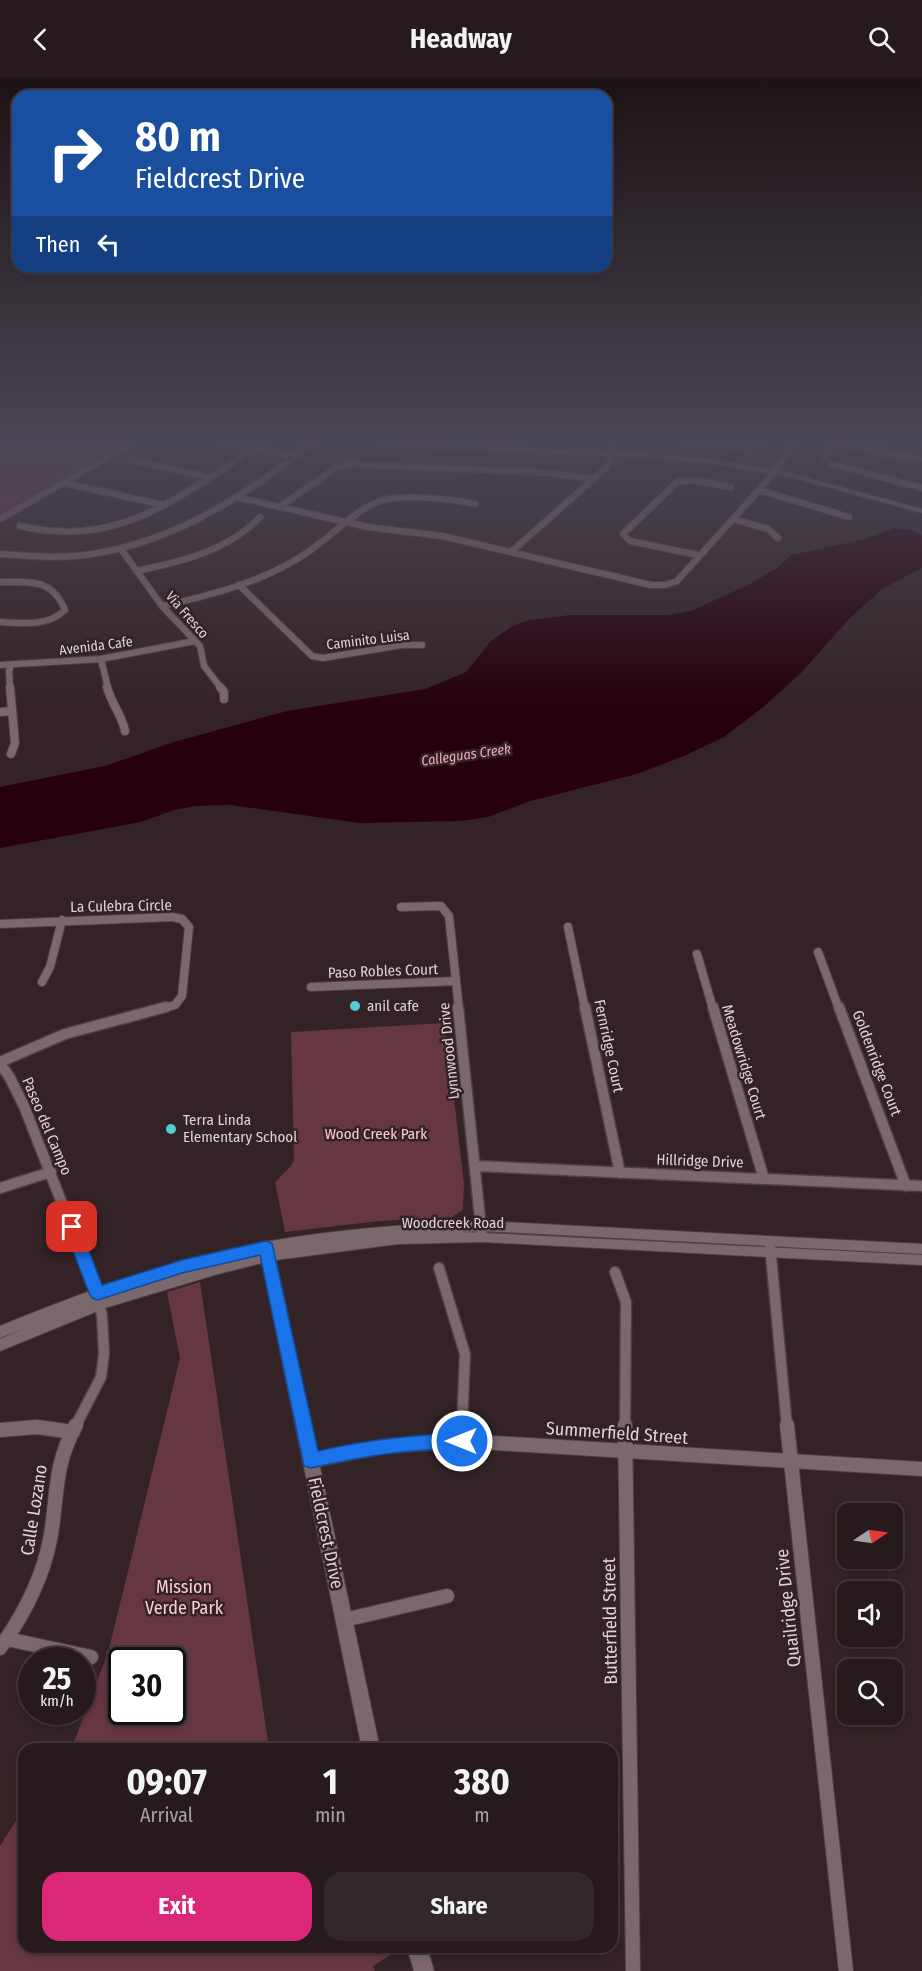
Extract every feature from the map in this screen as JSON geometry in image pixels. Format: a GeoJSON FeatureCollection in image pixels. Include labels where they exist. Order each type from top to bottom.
{"type":"FeatureCollection","features":[{"type":"Feature","properties":{"kind":"main road","name":"Woodcreek Road"},"geometry":{"type":"LineString","coordinates":[[0,1332],[99,1298],[190,1275],[267,1252],[399,1239],[482,1232],[770,1246],[922,1249]]}},
{"type":"Feature","properties":{"kind":"main road","name":"Woodcreek Road"},"geometry":{"type":"LineString","coordinates":[[770,1246],[922,1260]]}},
{"type":"Feature","properties":{"kind":"main road","name":"Fieldcrest Drive"},"geometry":{"type":"LineString","coordinates":[[267,1252],[370,1743]]}},
{"type":"Feature","properties":{"kind":"main road","name":"Woodcreek Road"},"geometry":{"type":"LineString","coordinates":[[0,1345],[99,1298]]}},
{"type":"Feature","properties":{"kind":"main road"},"geometry":{"type":"LineString","coordinates":[[419,1953],[424,1971]]}},
{"type":"Feature","properties":{"kind":"street"},"geometry":{"type":"LineString","coordinates":[[31,529],[56,532],[87,529]]}},
{"type":"Feature","properties":{"kind":"street"},"geometry":{"type":"LineString","coordinates":[[0,554],[66,556],[121,549],[149,542],[181,529]]}},
{"type":"Feature","properties":{"kind":"street"},"geometry":{"type":"LineString","coordinates":[[136,571],[177,561],[214,547],[245,529]]}},
{"type":"Feature","properties":{"kind":"street"},"geometry":{"type":"LineString","coordinates":[[162,606],[207,596],[272,572],[295,560],[336,529]]}},
{"type":"Feature","properties":{"kind":"street"},"geometry":{"type":"LineString","coordinates":[[381,529],[434,535],[660,586],[676,580],[723,529]]}},
{"type":"Feature","properties":{"kind":"street"},"geometry":{"type":"LineString","coordinates":[[511,552],[536,529]]}},
{"type":"Feature","properties":{"kind":"street"},"geometry":{"type":"LineString","coordinates":[[628,529],[623,534],[630,542],[698,555]]}},
{"type":"Feature","properties":{"kind":"street"},"geometry":{"type":"LineString","coordinates":[[768,529],[778,538]]}},
{"type":"Feature","properties":{"kind":"street","name":"Via Fresco"},"geometry":{"type":"LineString","coordinates":[[121,549],[162,606],[195,641],[202,652],[204,666],[224,692],[224,699]]}},
{"type":"Feature","properties":{"kind":"street"},"geometry":{"type":"LineString","coordinates":[[0,582],[40,583],[50,586],[64,608],[64,613],[57,617],[40,621],[0,622]]}},
{"type":"Feature","properties":{"kind":"street","name":"Caminito Luisa"},"geometry":{"type":"LineString","coordinates":[[239,585],[312,656],[323,658],[402,645],[422,645]]}},
{"type":"Feature","properties":{"kind":"street","name":"Avenida Cafe"},"geometry":{"type":"LineString","coordinates":[[0,665],[101,659],[195,641]]}},
{"type":"Feature","properties":{"kind":"street"},"geometry":{"type":"LineString","coordinates":[[101,659],[110,699],[123,720],[125,731]]}},
{"type":"Feature","properties":{"kind":"street"},"geometry":{"type":"LineString","coordinates":[[11,666],[9,670],[15,743],[11,754]]}},
{"type":"Feature","properties":{"kind":"street"},"geometry":{"type":"LineString","coordinates":[[0,712],[12,711]]}},
{"type":"Feature","properties":{"kind":"street","name":"Lynnwood Drive"},"geometry":{"type":"LineString","coordinates":[[401,907],[435,905],[441,906],[448,912],[482,1232]]}},
{"type":"Feature","properties":{"kind":"street","name":"La Culebra Circle"},"geometry":{"type":"LineString","coordinates":[[0,924],[172,916],[182,919],[189,927],[182,996],[179,1002],[168,1008],[65,1034],[0,1063]]}},
{"type":"Feature","properties":{"kind":"street"},"geometry":{"type":"LineString","coordinates":[[42,982],[50,967],[62,920]]}},
{"type":"Feature","properties":{"kind":"street","name":"Fernridge Court"},"geometry":{"type":"LineString","coordinates":[[568,927],[620,1173]]}},
{"type":"Feature","properties":{"kind":"street","name":"Goldenridge Court"},"geometry":{"type":"LineString","coordinates":[[819,952],[906,1186]]}},
{"type":"Feature","properties":{"kind":"street","name":"Meadowridge Court"},"geometry":{"type":"LineString","coordinates":[[697,954],[764,1179]]}},
{"type":"Feature","properties":{"kind":"street","name":"Paso Robles Court"},"geometry":{"type":"LineString","coordinates":[[310,987],[456,981]]}},
{"type":"Feature","properties":{"kind":"street","name":"Paseo del Campo"},"geometry":{"type":"LineString","coordinates":[[0,1063],[17,1089],[99,1298]]}},
{"type":"Feature","properties":{"kind":"street","name":"Hillridge Drive"},"geometry":{"type":"LineString","coordinates":[[476,1166],[922,1186]]}},
{"type":"Feature","properties":{"kind":"street"},"geometry":{"type":"LineString","coordinates":[[0,1188],[51,1172]]}},
{"type":"Feature","properties":{"kind":"street","name":"Quailridge Drive"},"geometry":{"type":"LineString","coordinates":[[770,1246],[790,1462],[846,1971]]}},
{"type":"Feature","properties":{"kind":"street"},"geometry":{"type":"LineString","coordinates":[[440,1268],[465,1354],[462,1441]]}},
{"type":"Feature","properties":{"kind":"street","name":"Butterfield Street"},"geometry":{"type":"LineString","coordinates":[[615,1272],[626,1302],[625,1451],[633,1971]]}},
{"type":"Feature","properties":{"kind":"street","name":"Calle Lozano"},"geometry":{"type":"LineString","coordinates":[[3,1644],[30,1598],[48,1552],[59,1466],[97,1388],[102,1370],[103,1314],[99,1298]]}},
{"type":"Feature","properties":{"kind":"street"},"geometry":{"type":"LineString","coordinates":[[0,1430],[31,1425],[53,1426],[74,1432]]}},
{"type":"Feature","properties":{"kind":"street","name":"Summerfield Street"},"geometry":{"type":"LineString","coordinates":[[311,1461],[366,1448],[404,1443],[462,1441],[922,1469]]}},
{"type":"Feature","properties":{"kind":"street"},"geometry":{"type":"LineString","coordinates":[[344,1620],[447,1596]]}},
{"type":"Feature","properties":{"kind":"street"},"geometry":{"type":"LineString","coordinates":[[3,1644],[23,1647]]}},
{"type":"Feature","properties":{"kind":"green space","name":"Wood Creek Park"},"geometry":{"type":"Polygon","coordinates":[[[445,1023],[464,1184],[463,1210],[452,1217],[380,1221],[285,1232],[275,1182],[294,1160],[291,1032],[445,1023]]]}},
{"type":"Feature","properties":{"kind":"green space","name":"Mission Verde Park"},"geometry":{"type":"Polygon","coordinates":[[[200,1282],[268,1743],[72,1743],[80,1725],[96,1725],[96,1684],[108,1653],[108,1725],[186,1725],[186,1647],[109,1647],[180,1358],[167,1292],[200,1282]]]}},
{"type":"Feature","properties":{"kind":"green space"},"geometry":{"type":"Polygon","coordinates":[[[18,1818],[18,1953],[390,1953],[390,1955],[373,1966],[375,1971],[0,1971],[0,1846],[18,1818]]]}},
{"type":"Feature","properties":{"kind":"water","name":"Calleguas Creek"},"geometry":{"type":"Polygon","coordinates":[[[890,529],[910,530],[922,535],[922,568],[882,589],[849,619],[799,675],[762,708],[724,737],[684,756],[637,774],[530,801],[488,817],[461,821],[360,823],[230,805],[195,806],[174,810],[141,822],[0,848],[0,787],[105,766],[174,742],[287,711],[425,689],[466,672],[491,641],[511,627],[529,620],[570,615],[668,615],[691,611],[748,585],[777,568],[792,555],[865,539],[890,529]]]}},
{"type":"Feature","properties":{"kind":"place","name":"anil cafe"},"geometry":{"type":"Point","coordinates":[355,1006]}},
{"type":"Feature","properties":{"kind":"place","name":"Terra Linda Elementary School"},"geometry":{"type":"Point","coordinates":[171,1129]}},
{"type":"Feature","properties":{"kind":"route"},"geometry":{"type":"LineString","coordinates":[[72,1227],[98,1293],[182,1267],[266,1247],[311,1461],[366,1448],[414,1442],[462,1441]]}}]}
